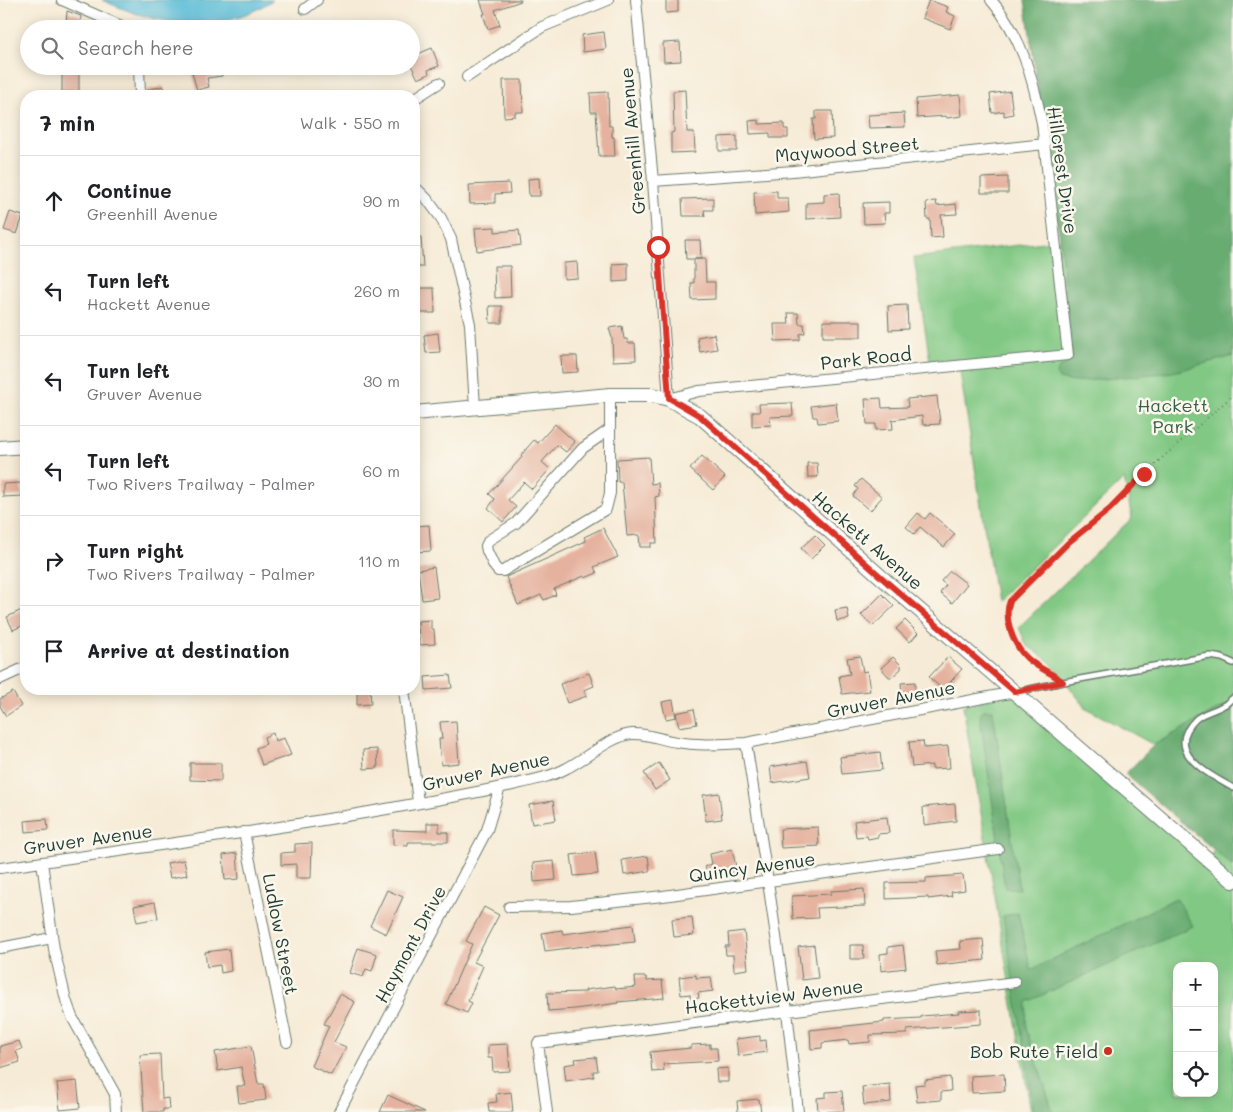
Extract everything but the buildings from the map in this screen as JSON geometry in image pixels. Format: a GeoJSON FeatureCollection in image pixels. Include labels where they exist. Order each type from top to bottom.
{"type":"FeatureCollection","features":[{"type":"Feature","properties":{"kind":"main road","name":"Hackett Avenue"},"geometry":{"type":"LineString","coordinates":[[420,413],[610,395],[652,395],[669,398],[700,416],[889,584],[1233,880]]}},
{"type":"Feature","properties":{"kind":"main road"},"geometry":{"type":"LineString","coordinates":[[0,448],[20,446]]}},
{"type":"Feature","properties":{"kind":"street"},"geometry":{"type":"LineString","coordinates":[[62,0],[108,20]]}},
{"type":"Feature","properties":{"kind":"street"},"geometry":{"type":"LineString","coordinates":[[305,9],[317,0]]}},
{"type":"Feature","properties":{"kind":"street"},"geometry":{"type":"LineString","coordinates":[[467,77],[542,27],[608,0]]}},
{"type":"Feature","properties":{"kind":"street","name":"Greenhill Avenue"},"geometry":{"type":"LineString","coordinates":[[636,0],[653,181],[669,398]]}},
{"type":"Feature","properties":{"kind":"street","name":"Hillcrest Drive"},"geometry":{"type":"LineString","coordinates":[[991,0],[1018,40],[1035,91],[1042,123],[1068,355]]}},
{"type":"Feature","properties":{"kind":"street"},"geometry":{"type":"LineString","coordinates":[[139,75],[140,90]]}},
{"type":"Feature","properties":{"kind":"street"},"geometry":{"type":"LineString","coordinates":[[420,95],[439,84]]}},
{"type":"Feature","properties":{"kind":"street","name":"Maywood Street"},"geometry":{"type":"LineString","coordinates":[[653,181],[794,171],[1045,144]]}},
{"type":"Feature","properties":{"kind":"street"},"geometry":{"type":"LineString","coordinates":[[420,192],[440,218],[451,239],[470,324],[475,408]]}},
{"type":"Feature","properties":{"kind":"street","name":"Park Road"},"geometry":{"type":"LineString","coordinates":[[669,398],[699,391],[1068,355]]}},
{"type":"Feature","properties":{"kind":"street"},"geometry":{"type":"LineString","coordinates":[[609,430],[583,448],[516,523],[489,540],[486,546],[487,551],[498,571],[503,571],[606,509],[610,493],[610,395]]}},
{"type":"Feature","properties":{"kind":"street"},"geometry":{"type":"LineString","coordinates":[[0,679],[20,670]]}},
{"type":"Feature","properties":{"kind":"street","name":"Gruver Avenue"},"geometry":{"type":"LineString","coordinates":[[0,868],[244,832],[500,787],[553,774],[567,768],[611,741],[630,734],[650,735],[674,742],[705,745],[746,743],[1015,692]]}},
{"type":"Feature","properties":{"kind":"street"},"geometry":{"type":"LineString","coordinates":[[405,695],[418,802]]}},
{"type":"Feature","properties":{"kind":"street"},"geometry":{"type":"LineString","coordinates":[[746,743],[787,1011],[798,1112]]}},
{"type":"Feature","properties":{"kind":"street","name":"Haymont Drive"},"geometry":{"type":"LineString","coordinates":[[339,1112],[488,830],[500,787]]}},
{"type":"Feature","properties":{"kind":"street","name":"Ludlow Street"},"geometry":{"type":"LineString","coordinates":[[244,832],[287,1042]]}},
{"type":"Feature","properties":{"kind":"street","name":"Quincy Avenue"},"geometry":{"type":"LineString","coordinates":[[509,907],[571,906],[768,882],[998,850]]}},
{"type":"Feature","properties":{"kind":"street"},"geometry":{"type":"LineString","coordinates":[[42,862],[52,938],[66,1000],[72,1017],[115,1094],[116,1112]]}},
{"type":"Feature","properties":{"kind":"street"},"geometry":{"type":"LineString","coordinates":[[0,948],[52,938]]}},
{"type":"Feature","properties":{"kind":"street","name":"Hackettview Avenue"},"geometry":{"type":"LineString","coordinates":[[546,1112],[538,1043],[1015,982]]}},
{"type":"Feature","properties":{"kind":"lane","name":"Gruver Avenue"},"geometry":{"type":"LineString","coordinates":[[1015,692],[1210,656],[1222,658],[1233,663]]}},
{"type":"Feature","properties":{"kind":"lane"},"geometry":{"type":"LineString","coordinates":[[1233,698],[1224,705],[1196,719],[1185,735],[1185,746],[1194,763],[1233,788]]}},
{"type":"Feature","properties":{"kind":"path"},"geometry":{"type":"LineString","coordinates":[[1063,682],[1024,655],[1011,634],[1008,624],[1007,611],[1010,601],[1069,542],[1110,509],[1144,474],[1233,395]]}},
{"type":"Feature","properties":{"kind":"green space"},"geometry":{"type":"Polygon","coordinates":[[[1025,0],[1233,0],[1233,356],[1173,372],[1074,382],[1059,379],[1056,373],[1059,368],[1072,360],[1060,240],[1025,0]]]}},
{"type":"Feature","properties":{"kind":"green space","name":"Hackett Park"},"geometry":{"type":"Polygon","coordinates":[[[1060,240],[1072,361],[1066,363],[1233,346],[1233,1112],[1031,1112],[963,706],[1015,692],[1208,859],[1215,849],[1181,730],[1154,745],[1086,708],[1049,661],[1026,645],[1019,627],[1132,518],[1124,479],[996,602],[958,359],[930,361],[914,258],[1060,240]]]}},
{"type":"Feature","properties":{"kind":"green space"},"geometry":{"type":"Polygon","coordinates":[[[1233,701],[1233,866],[1125,774],[1154,745],[1233,701]]]}},
{"type":"Feature","properties":{"kind":"green space"},"geometry":{"type":"Polygon","coordinates":[[[982,710],[993,710],[1019,889],[1005,888],[980,717],[982,710]]]}},
{"type":"Feature","properties":{"kind":"green space"},"geometry":{"type":"Polygon","coordinates":[[[1176,898],[1193,926],[1027,1002],[1026,1028],[1053,1112],[1034,1112],[1003,916],[1018,913],[1031,970],[1176,898]]]}},
{"type":"Feature","properties":{"kind":"water"},"geometry":{"type":"Polygon","coordinates":[[[102,0],[273,0],[253,11],[225,20],[163,20],[129,11],[102,0]]]}},
{"type":"Feature","properties":{"kind":"place","name":"Bob Rute Field"},"geometry":{"type":"Point","coordinates":[1108,1051]}},
{"type":"Feature","properties":{"kind":"route"},"geometry":{"type":"LineString","coordinates":[[658,247],[669,398],[700,416],[889,584],[1015,692],[1063,682],[1024,655],[1011,634],[1008,624],[1007,611],[1010,601],[1069,542],[1110,509],[1144,474]]}}]}
